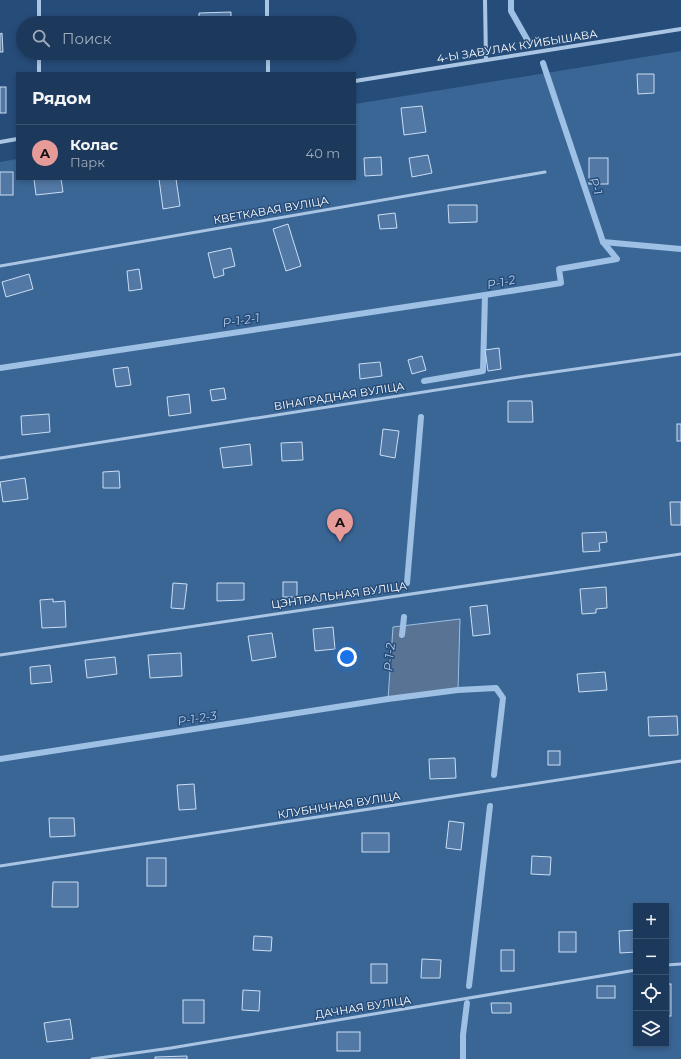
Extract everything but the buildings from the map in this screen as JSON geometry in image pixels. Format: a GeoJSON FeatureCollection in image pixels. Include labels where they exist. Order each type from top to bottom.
{"type":"FeatureCollection","features":[{"type":"Feature","properties":{"kind":"street"},"geometry":{"type":"LineString","coordinates":[[38,0],[39,16]]}},
{"type":"Feature","properties":{"kind":"street"},"geometry":{"type":"LineString","coordinates":[[267,0],[267,16]]}},
{"type":"Feature","properties":{"kind":"street"},"geometry":{"type":"LineString","coordinates":[[485,0],[486,60]]}},
{"type":"Feature","properties":{"kind":"street","name":"4-Ы ЗАВУЛАК КУЙБЫШАВА"},"geometry":{"type":"LineString","coordinates":[[356,81],[681,29]]}},
{"type":"Feature","properties":{"kind":"street"},"geometry":{"type":"LineString","coordinates":[[39,60],[39,72]]}},
{"type":"Feature","properties":{"kind":"street"},"geometry":{"type":"LineString","coordinates":[[268,60],[268,72]]}},
{"type":"Feature","properties":{"kind":"street"},"geometry":{"type":"LineString","coordinates":[[0,142],[16,139]]}},
{"type":"Feature","properties":{"kind":"lane","name":"КВЕТКАВАЯ ВУЛІЦА"},"geometry":{"type":"LineString","coordinates":[[0,266],[545,172]]}},
{"type":"Feature","properties":{"kind":"lane","name":"ВІНАГРАДНАЯ ВУЛІЦА"},"geometry":{"type":"LineString","coordinates":[[0,458],[159,432],[681,354]]}},
{"type":"Feature","properties":{"kind":"lane","name":"ЦЭНТРАЛЬНАЯ ВУЛІЦА"},"geometry":{"type":"LineString","coordinates":[[0,655],[681,554]]}},
{"type":"Feature","properties":{"kind":"lane","name":"КЛУБНІЧНАЯ ВУЛІЦА"},"geometry":{"type":"LineString","coordinates":[[0,866],[681,760]]}},
{"type":"Feature","properties":{"kind":"lane"},"geometry":{"type":"LineString","coordinates":[[669,965],[681,964]]}},
{"type":"Feature","properties":{"kind":"lane","name":"ДАЧНАЯ ВУЛІЦА"},"geometry":{"type":"LineString","coordinates":[[92,1059],[171,1048],[633,971]]}},
{"type":"Feature","properties":{"kind":"shaded area"},"geometry":{"type":"Polygon","coordinates":[[[681,51],[681,1059],[0,1059],[0,162],[16,159],[16,180],[356,180],[356,104],[681,51]]]}},
{"type":"Feature","properties":{"kind":"shaded area"},"geometry":{"type":"Polygon","coordinates":[[[460,619],[458,690],[388,699],[393,627],[460,619]]]}},
{"type":"Feature","properties":{"kind":"waterway","name":"P-1"},"geometry":{"type":"LineString","coordinates":[[511,0],[511,11],[528,41]]}},
{"type":"Feature","properties":{"kind":"waterway","name":"P-1"},"geometry":{"type":"LineString","coordinates":[[543,63],[603,242],[681,249]]}},
{"type":"Feature","properties":{"kind":"waterway","name":"P-1-2"},"geometry":{"type":"LineString","coordinates":[[424,381],[483,371],[485,295],[561,283],[559,269],[617,259],[603,242]]}},
{"type":"Feature","properties":{"kind":"waterway","name":"P-1-2-1"},"geometry":{"type":"LineString","coordinates":[[0,368],[485,295]]}},
{"type":"Feature","properties":{"kind":"waterway","name":"P-1-2"},"geometry":{"type":"LineString","coordinates":[[407,583],[421,417]]}},
{"type":"Feature","properties":{"kind":"waterway","name":"P-1-2"},"geometry":{"type":"LineString","coordinates":[[402,635],[404,617]]}},
{"type":"Feature","properties":{"kind":"waterway","name":"P-1-2-3"},"geometry":{"type":"LineString","coordinates":[[0,759],[388,699],[458,690],[496,688],[503,698],[494,775]]}},
{"type":"Feature","properties":{"kind":"waterway"},"geometry":{"type":"LineString","coordinates":[[469,986],[490,806]]}},
{"type":"Feature","properties":{"kind":"waterway"},"geometry":{"type":"LineString","coordinates":[[463,1059],[463,1035],[467,1003]]}},
{"type":"Feature","properties":{"kind":"place","name":"Колас"},"geometry":{"type":"Point","coordinates":[340,542]}}]}
